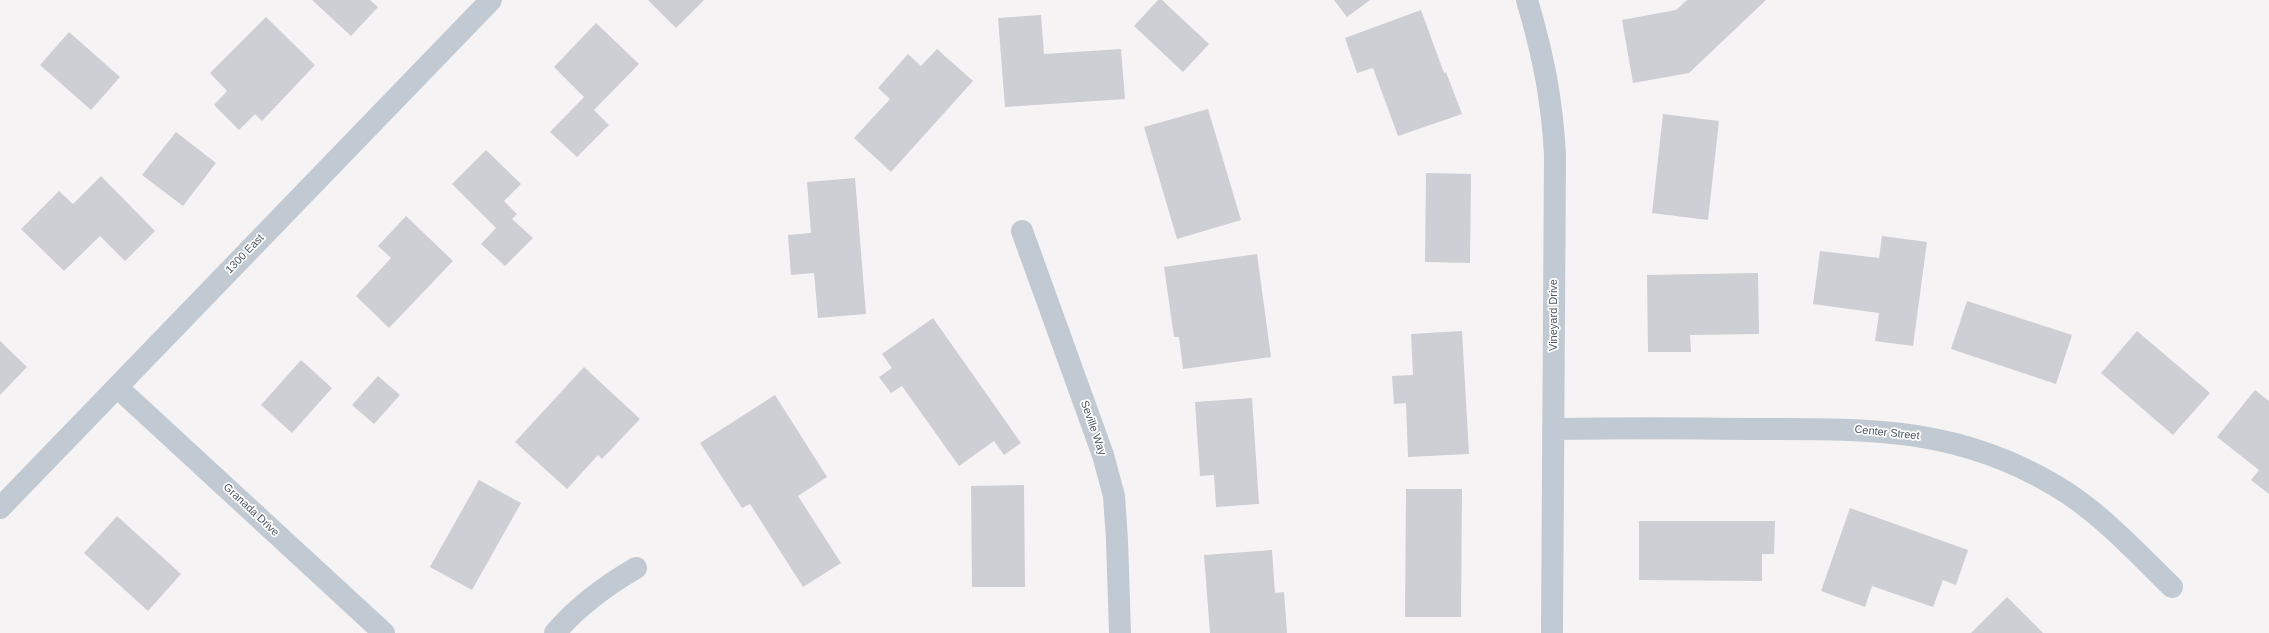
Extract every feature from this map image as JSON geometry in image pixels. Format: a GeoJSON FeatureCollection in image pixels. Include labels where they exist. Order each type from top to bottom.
{"type":"FeatureCollection","features":[{"type":"Feature","properties":{"kind":"street","name":"1300 East"},"geometry":{"type":"LineString","coordinates":[[0,508],[491,0]]}},
{"type":"Feature","properties":{"kind":"street","name":"Vineyard Drive"},"geometry":{"type":"LineString","coordinates":[[1527,0],[1542,50],[1553,121],[1555,155],[1552,633]]}},
{"type":"Feature","properties":{"kind":"street","name":"Seville Way"},"geometry":{"type":"LineString","coordinates":[[1022,231],[1103,456],[1114,496],[1120,633]]}},
{"type":"Feature","properties":{"kind":"street","name":"Granada Drive"},"geometry":{"type":"LineString","coordinates":[[117,387],[384,633]]}},
{"type":"Feature","properties":{"kind":"street","name":"Center Street"},"geometry":{"type":"LineString","coordinates":[[1554,428],[1849,429],[1910,434],[1967,446],[2003,460],[2058,487],[2113,531],[2172,587]]}},
{"type":"Feature","properties":{"kind":"street"},"geometry":{"type":"LineString","coordinates":[[555,633],[589,599],[612,582],[636,568]]}},
{"type":"Feature","properties":{"kind":"building"},"geometry":{"type":"Polygon","coordinates":[[[312,0],[370,0],[378,7],[351,36],[312,0]]]}},
{"type":"Feature","properties":{"kind":"building"},"geometry":{"type":"Polygon","coordinates":[[[648,0],[704,0],[676,28],[648,0]]]}},
{"type":"Feature","properties":{"kind":"building"},"geometry":{"type":"Polygon","coordinates":[[[1158,0],[1162,0],[1209,44],[1183,72],[1134,26],[1158,0]]]}},
{"type":"Feature","properties":{"kind":"building"},"geometry":{"type":"Polygon","coordinates":[[[1334,0],[1370,0],[1347,17],[1334,0]]]}},
{"type":"Feature","properties":{"kind":"building"},"geometry":{"type":"Polygon","coordinates":[[[1687,0],[1766,0],[1689,73],[1633,83],[1622,20],[1676,10],[1687,0]]]}},
{"type":"Feature","properties":{"kind":"building"},"geometry":{"type":"Polygon","coordinates":[[[1421,10],[1444,73],[1446,72],[1462,114],[1398,136],[1373,68],[1357,73],[1345,38],[1421,10]]]}},
{"type":"Feature","properties":{"kind":"building"},"geometry":{"type":"Polygon","coordinates":[[[1041,15],[1044,54],[1121,49],[1125,99],[1005,107],[998,18],[1041,15]]]}},
{"type":"Feature","properties":{"kind":"building"},"geometry":{"type":"Polygon","coordinates":[[[266,17],[315,65],[262,121],[255,114],[239,130],[214,105],[227,91],[210,73],[266,17]]]}},
{"type":"Feature","properties":{"kind":"building"},"geometry":{"type":"Polygon","coordinates":[[[596,23],[639,64],[594,110],[609,125],[577,157],[550,132],[584,97],[554,67],[596,23]]]}},
{"type":"Feature","properties":{"kind":"building"},"geometry":{"type":"Polygon","coordinates":[[[69,32],[120,77],[91,110],[40,65],[69,32]]]}},
{"type":"Feature","properties":{"kind":"building"},"geometry":{"type":"Polygon","coordinates":[[[937,49],[973,81],[891,172],[854,138],[890,99],[878,88],[908,54],[921,66],[937,49]]]}},
{"type":"Feature","properties":{"kind":"building"},"geometry":{"type":"Polygon","coordinates":[[[1208,109],[1241,220],[1177,239],[1144,127],[1208,109]]]}},
{"type":"Feature","properties":{"kind":"building"},"geometry":{"type":"Polygon","coordinates":[[[1663,114],[1719,121],[1708,220],[1652,213],[1663,114]]]}},
{"type":"Feature","properties":{"kind":"building"},"geometry":{"type":"Polygon","coordinates":[[[176,132],[216,163],[183,206],[142,175],[176,132]]]}},
{"type":"Feature","properties":{"kind":"building"},"geometry":{"type":"Polygon","coordinates":[[[486,150],[521,184],[504,201],[517,214],[512,219],[533,238],[505,266],[481,244],[496,228],[452,184],[486,150]]]}},
{"type":"Feature","properties":{"kind":"building"},"geometry":{"type":"Polygon","coordinates":[[[1426,173],[1471,174],[1470,263],[1425,262],[1426,173]]]}},
{"type":"Feature","properties":{"kind":"building"},"geometry":{"type":"Polygon","coordinates":[[[101,176],[155,231],[125,261],[100,236],[64,271],[21,229],[59,191],[73,204],[101,176]]]}},
{"type":"Feature","properties":{"kind":"building"},"geometry":{"type":"Polygon","coordinates":[[[855,178],[866,314],[818,318],[814,273],[791,275],[788,235],[811,233],[807,182],[855,178]]]}},
{"type":"Feature","properties":{"kind":"building"},"geometry":{"type":"Polygon","coordinates":[[[406,216],[453,261],[389,328],[356,296],[391,258],[378,246],[406,216]]]}},
{"type":"Feature","properties":{"kind":"building"},"geometry":{"type":"Polygon","coordinates":[[[1882,236],[1927,242],[1913,346],[1875,341],[1879,313],[1813,304],[1820,251],[1879,258],[1882,236]]]}},
{"type":"Feature","properties":{"kind":"building"},"geometry":{"type":"Polygon","coordinates":[[[1257,254],[1271,357],[1183,369],[1179,337],[1174,337],[1164,267],[1257,254]]]}},
{"type":"Feature","properties":{"kind":"building"},"geometry":{"type":"Polygon","coordinates":[[[1758,273],[1759,334],[1690,335],[1691,352],[1648,352],[1647,275],[1758,273]]]}},
{"type":"Feature","properties":{"kind":"building"},"geometry":{"type":"Polygon","coordinates":[[[1967,301],[2072,335],[2056,384],[1951,349],[1967,301]]]}},
{"type":"Feature","properties":{"kind":"building"},"geometry":{"type":"Polygon","coordinates":[[[933,318],[1021,443],[1004,455],[994,441],[959,466],[902,386],[891,393],[879,377],[892,368],[882,354],[933,318]]]}},
{"type":"Feature","properties":{"kind":"building"},"geometry":{"type":"Polygon","coordinates":[[[1462,331],[1469,454],[1408,457],[1406,403],[1394,404],[1392,376],[1413,375],[1411,334],[1462,331]]]}},
{"type":"Feature","properties":{"kind":"building"},"geometry":{"type":"Polygon","coordinates":[[[2137,331],[2210,393],[2173,435],[2101,373],[2137,331]]]}},
{"type":"Feature","properties":{"kind":"building"},"geometry":{"type":"Polygon","coordinates":[[[0,341],[27,367],[0,395],[0,341]]]}},
{"type":"Feature","properties":{"kind":"building"},"geometry":{"type":"Polygon","coordinates":[[[301,360],[332,388],[292,433],[261,405],[301,360]]]}},
{"type":"Feature","properties":{"kind":"building"},"geometry":{"type":"Polygon","coordinates":[[[584,367],[640,419],[602,459],[598,455],[567,489],[515,442],[584,367]]]}},
{"type":"Feature","properties":{"kind":"building"},"geometry":{"type":"Polygon","coordinates":[[[378,376],[400,395],[374,424],[352,405],[378,376]]]}},
{"type":"Feature","properties":{"kind":"building"},"geometry":{"type":"Polygon","coordinates":[[[2255,390],[2269,401],[2269,494],[2251,480],[2259,470],[2217,437],[2255,390]]]}},
{"type":"Feature","properties":{"kind":"building"},"geometry":{"type":"Polygon","coordinates":[[[775,395],[827,477],[798,496],[841,563],[803,587],[750,504],[742,508],[700,443],[775,395]]]}},
{"type":"Feature","properties":{"kind":"building"},"geometry":{"type":"Polygon","coordinates":[[[1252,398],[1259,504],[1216,507],[1214,475],[1200,476],[1195,402],[1252,398]]]}},
{"type":"Feature","properties":{"kind":"building"},"geometry":{"type":"Polygon","coordinates":[[[479,480],[521,503],[472,590],[430,567],[479,480]]]}},
{"type":"Feature","properties":{"kind":"building"},"geometry":{"type":"Polygon","coordinates":[[[1024,485],[1025,587],[972,587],[971,486],[1024,485]]]}},
{"type":"Feature","properties":{"kind":"building"},"geometry":{"type":"Polygon","coordinates":[[[1406,489],[1462,489],[1461,617],[1405,617],[1406,489]]]}},
{"type":"Feature","properties":{"kind":"building"},"geometry":{"type":"Polygon","coordinates":[[[1850,508],[1968,550],[1956,585],[1943,580],[1933,607],[1872,586],[1865,607],[1821,591],[1850,508]]]}},
{"type":"Feature","properties":{"kind":"building"},"geometry":{"type":"Polygon","coordinates":[[[117,516],[181,574],[148,611],[84,553],[117,516]]]}},
{"type":"Feature","properties":{"kind":"building"},"geometry":{"type":"Polygon","coordinates":[[[1639,521],[1775,521],[1774,554],[1762,554],[1762,581],[1639,580],[1639,521]]]}},
{"type":"Feature","properties":{"kind":"building"},"geometry":{"type":"Polygon","coordinates":[[[1272,550],[1275,593],[1284,592],[1287,633],[1210,633],[1204,555],[1272,550]]]}},
{"type":"Feature","properties":{"kind":"building"},"geometry":{"type":"Polygon","coordinates":[[[2007,597],[2043,633],[1971,633],[2007,597]]]}}]}
